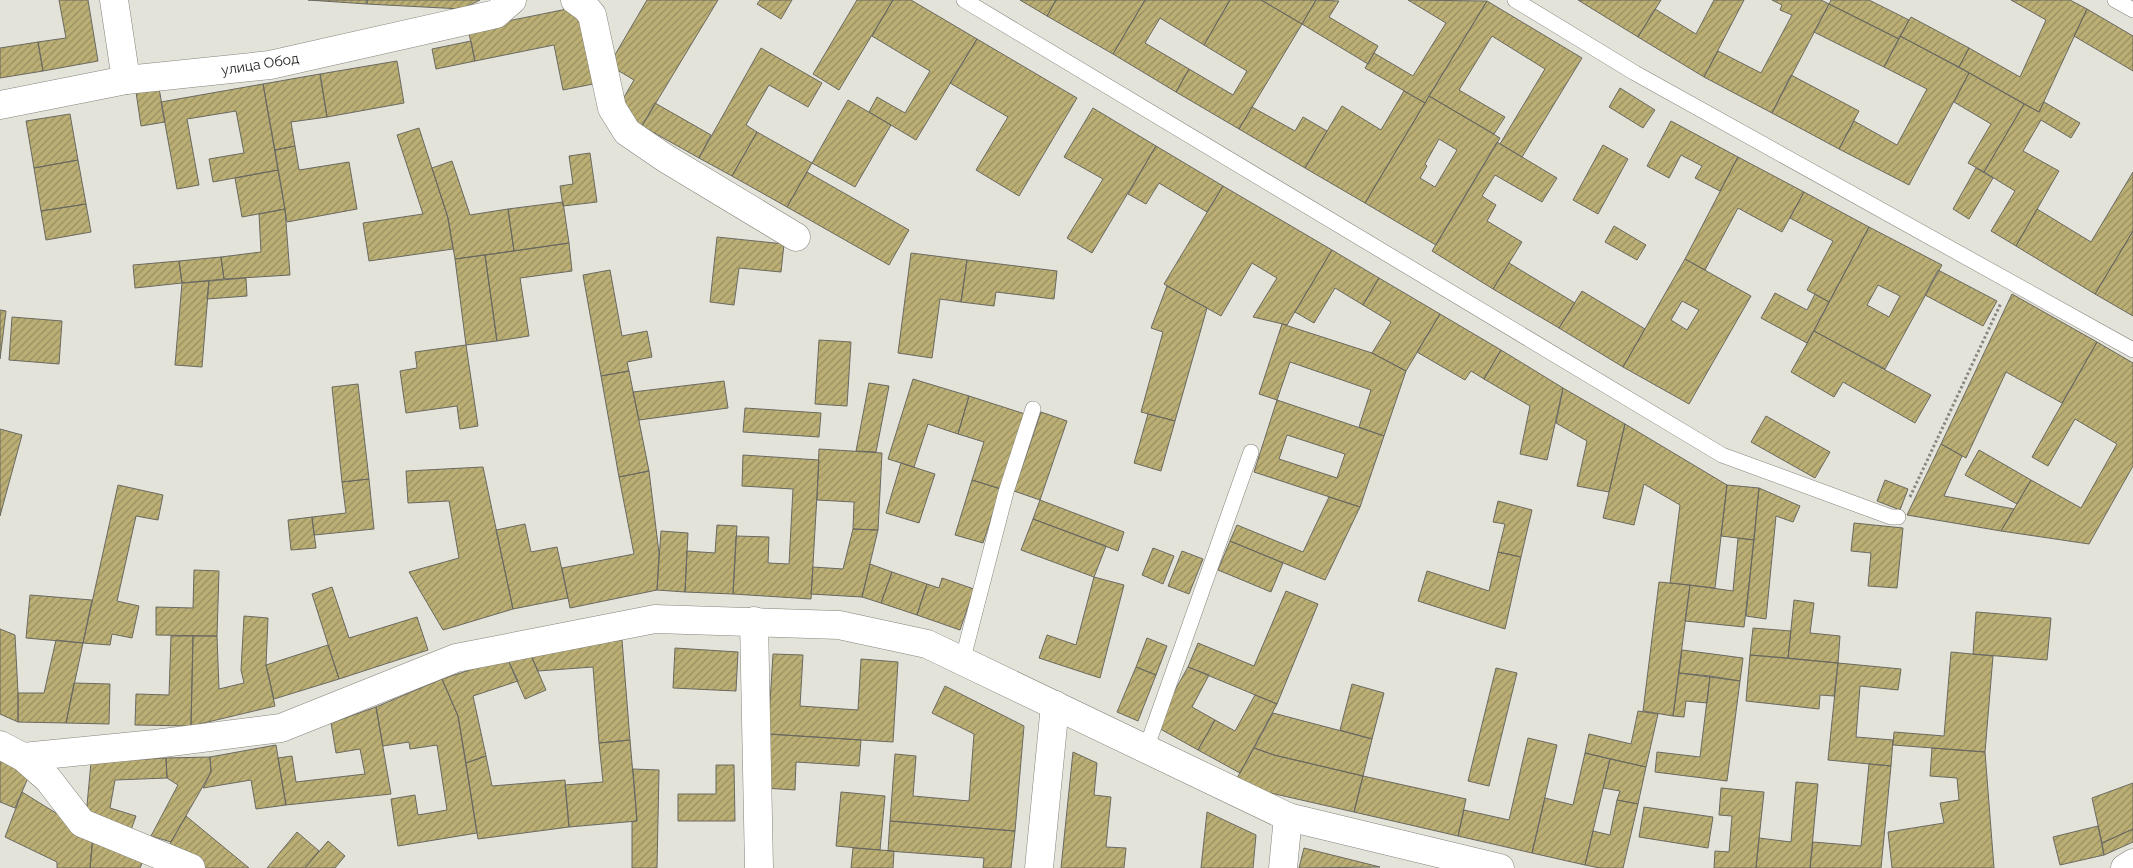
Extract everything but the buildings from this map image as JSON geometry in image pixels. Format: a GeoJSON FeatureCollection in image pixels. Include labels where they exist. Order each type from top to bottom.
{"type":"FeatureCollection","features":[{"type":"Feature","properties":{"kind":"street"},"geometry":{"type":"LineString","coordinates":[[114,0],[126,80]]}},
{"type":"Feature","properties":{"kind":"street","name":"улица Обод"},"geometry":{"type":"LineString","coordinates":[[0,105],[126,80],[270,64],[496,14],[512,0]]}},
{"type":"Feature","properties":{"kind":"street"},"geometry":{"type":"LineString","coordinates":[[575,0],[592,15],[612,108],[627,132],[665,158],[796,237]]}},
{"type":"Feature","properties":{"kind":"street"},"geometry":{"type":"LineString","coordinates":[[12,751],[156,744],[282,728],[456,658],[655,619],[838,625],[927,644],[1288,817],[1500,868]]}},
{"type":"Feature","properties":{"kind":"street"},"geometry":{"type":"LineString","coordinates":[[754,621],[759,868]]}},
{"type":"Feature","properties":{"kind":"street"},"geometry":{"type":"LineString","coordinates":[[1039,868],[1055,705]]}},
{"type":"Feature","properties":{"kind":"street"},"geometry":{"type":"LineString","coordinates":[[12,751],[48,779],[82,822],[191,868]]}},
{"type":"Feature","properties":{"kind":"street"},"geometry":{"type":"LineString","coordinates":[[1282,868],[1288,817]]}},
{"type":"Feature","properties":{"kind":"street"},"geometry":{"type":"LineString","coordinates":[[2125,868],[2133,863]]}},
{"type":"Feature","properties":{"kind":"lane"},"geometry":{"type":"LineString","coordinates":[[964,0],[1722,455],[1890,517],[1898,517]]}},
{"type":"Feature","properties":{"kind":"lane"},"geometry":{"type":"LineString","coordinates":[[1515,0],[1635,73],[2133,350]]}},
{"type":"Feature","properties":{"kind":"lane"},"geometry":{"type":"LineString","coordinates":[[2115,0],[2133,10]]}},
{"type":"Feature","properties":{"kind":"lane"},"geometry":{"type":"LineString","coordinates":[[962,662],[1006,492],[1033,409]]}},
{"type":"Feature","properties":{"kind":"lane"},"geometry":{"type":"LineString","coordinates":[[1146,749],[1251,452]]}},
{"type":"Feature","properties":{"kind":"path"},"geometry":{"type":"LineString","coordinates":[[1898,517],[1903,513],[2011,282]]}}]}
